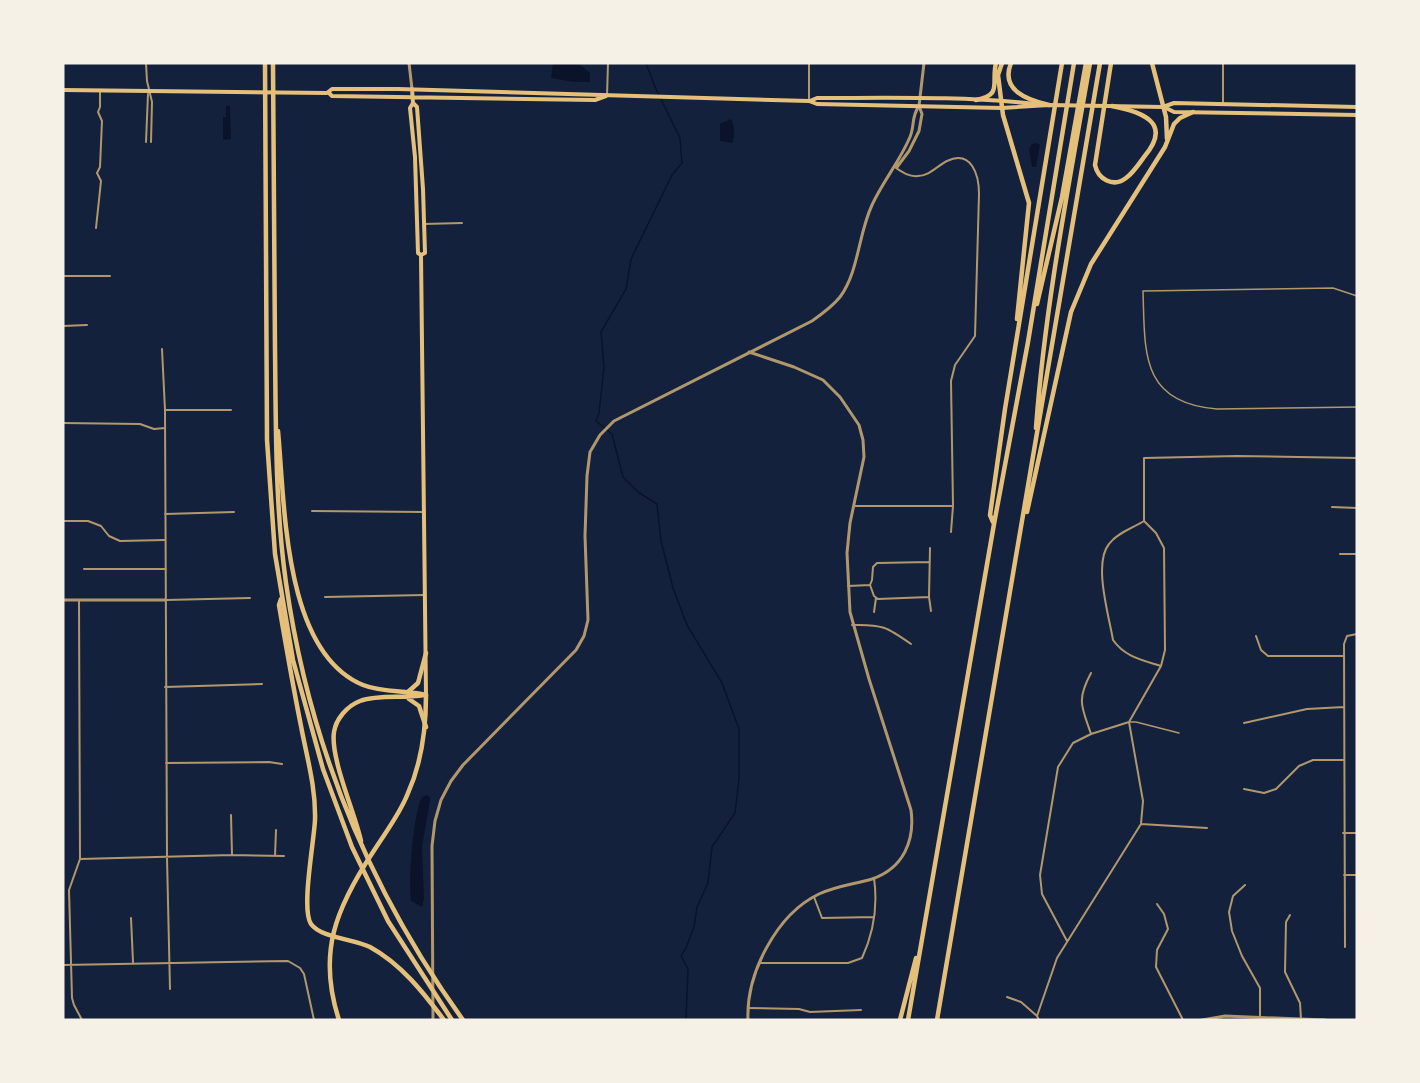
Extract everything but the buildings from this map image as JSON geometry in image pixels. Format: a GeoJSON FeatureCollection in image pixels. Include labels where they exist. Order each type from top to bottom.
{"type":"FeatureCollection","features":[{"type":"Feature","properties":{"kind":"main road"},"geometry":{"type":"LineString","coordinates":[[265,63],[267,440],[274,554],[282,598],[305,709],[323,769],[352,846],[373,892],[402,945],[452,1020]]}},
{"type":"Feature","properties":{"kind":"main road"},"geometry":{"type":"LineString","coordinates":[[273,63],[277,506],[294,633],[328,762],[357,833]]}},
{"type":"Feature","properties":{"kind":"main road"},"geometry":{"type":"LineString","coordinates":[[976,100],[992,93],[995,87],[996,63]]}},
{"type":"Feature","properties":{"kind":"main road"},"geometry":{"type":"LineString","coordinates":[[1002,63],[998,75],[1002,108],[1029,203],[1011,375]]}},
{"type":"Feature","properties":{"kind":"main road"},"geometry":{"type":"LineString","coordinates":[[1011,63],[1008,79],[1016,92],[1030,100],[1049,105]]}},
{"type":"Feature","properties":{"kind":"main road"},"geometry":{"type":"LineString","coordinates":[[994,524],[990,515],[1062,63]]}},
{"type":"Feature","properties":{"kind":"main road"},"geometry":{"type":"LineString","coordinates":[[908,1020],[1028,342],[1074,63]]}},
{"type":"Feature","properties":{"kind":"main road"},"geometry":{"type":"LineString","coordinates":[[1028,342],[1062,196],[1088,63]]}},
{"type":"Feature","properties":{"kind":"main road"},"geometry":{"type":"LineString","coordinates":[[1034,458],[1040,373],[1088,63]]}},
{"type":"Feature","properties":{"kind":"main road"},"geometry":{"type":"LineString","coordinates":[[937,1020],[1100,63]]}},
{"type":"Feature","properties":{"kind":"main road"},"geometry":{"type":"LineString","coordinates":[[1111,63],[1095,165],[1102,179],[1115,182],[1129,175],[1152,148],[1156,135],[1153,123],[1146,116],[1112,106]]}},
{"type":"Feature","properties":{"kind":"main road"},"geometry":{"type":"LineString","coordinates":[[1152,63],[1163,106],[1167,135],[1166,147]]}},
{"type":"Feature","properties":{"kind":"main road"},"geometry":{"type":"LineString","coordinates":[[329,93],[332,89],[412,89],[809,101],[817,104],[1002,108],[1049,105],[1163,106],[1174,103],[1357,107]]}},
{"type":"Feature","properties":{"kind":"main road"},"geometry":{"type":"LineString","coordinates":[[412,89],[413,103],[417,107],[422,168],[425,253],[421,255]]}},
{"type":"Feature","properties":{"kind":"main road"},"geometry":{"type":"LineString","coordinates":[[63,90],[329,93],[332,96],[595,100],[607,96]]}},
{"type":"Feature","properties":{"kind":"main road"},"geometry":{"type":"LineString","coordinates":[[809,101],[817,98],[1001,100],[1049,105]]}},
{"type":"Feature","properties":{"kind":"main road"},"geometry":{"type":"LineString","coordinates":[[339,1020],[330,977],[332,935],[338,913],[348,892],[408,795],[416,774],[426,727],[421,255],[418,253],[416,166],[410,108],[413,103]]}},
{"type":"Feature","properties":{"kind":"main road"},"geometry":{"type":"LineString","coordinates":[[1163,106],[1174,112],[1357,115]]}},
{"type":"Feature","properties":{"kind":"main road"},"geometry":{"type":"LineString","coordinates":[[1014,564],[1076,297],[1091,264],[1166,147],[1174,124],[1180,118],[1193,112]]}},
{"type":"Feature","properties":{"kind":"main road"},"geometry":{"type":"LineString","coordinates":[[276,407],[288,535],[296,583],[311,633],[329,660],[350,678],[375,688],[426,695]]}},
{"type":"Feature","properties":{"kind":"main road"},"geometry":{"type":"LineString","coordinates":[[282,598],[279,605],[314,792],[315,824],[307,898],[308,917],[319,931],[368,946],[393,963],[416,985],[444,1020]]}},
{"type":"Feature","properties":{"kind":"main road"},"geometry":{"type":"LineString","coordinates":[[406,692],[418,683],[426,653]]}},
{"type":"Feature","properties":{"kind":"main road"},"geometry":{"type":"LineString","coordinates":[[426,695],[362,700],[347,709],[334,733],[336,752],[363,852],[420,957],[463,1020]]}},
{"type":"Feature","properties":{"kind":"main road"},"geometry":{"type":"LineString","coordinates":[[404,698],[414,701],[419,706],[426,727]]}},
{"type":"Feature","properties":{"kind":"main road"},"geometry":{"type":"LineString","coordinates":[[900,1020],[924,927]]}},
{"type":"Feature","properties":{"kind":"street"},"geometry":{"type":"LineString","coordinates":[[147,63],[147,81],[152,102],[151,142]]}},
{"type":"Feature","properties":{"kind":"street"},"geometry":{"type":"LineString","coordinates":[[409,63],[412,89]]}},
{"type":"Feature","properties":{"kind":"street"},"geometry":{"type":"LineString","coordinates":[[607,96],[608,63]]}},
{"type":"Feature","properties":{"kind":"street"},"geometry":{"type":"LineString","coordinates":[[809,63],[809,101]]}},
{"type":"Feature","properties":{"kind":"street"},"geometry":{"type":"LineString","coordinates":[[896,168],[902,163],[919,131],[922,114],[919,106],[924,63]]}},
{"type":"Feature","properties":{"kind":"street"},"geometry":{"type":"LineString","coordinates":[[1223,63],[1223,104]]}},
{"type":"Feature","properties":{"kind":"street"},"geometry":{"type":"LineString","coordinates":[[96,228],[101,180],[97,173],[100,167],[102,121],[98,112],[100,90]]}},
{"type":"Feature","properties":{"kind":"street"},"geometry":{"type":"LineString","coordinates":[[146,142],[146,101],[149,91]]}},
{"type":"Feature","properties":{"kind":"street"},"geometry":{"type":"LineString","coordinates":[[433,1020],[432,846],[438,810],[446,790],[463,765],[576,650],[584,636],[588,620],[585,536],[586,476],[590,452],[603,431],[614,421],[812,321],[839,298],[852,274],[871,207],[896,168],[911,136],[913,114],[919,106]]}},
{"type":"Feature","properties":{"kind":"street"},"geometry":{"type":"LineString","coordinates":[[896,168],[921,177],[946,161],[959,159],[971,164],[978,174],[975,336],[955,365],[951,381],[953,506],[951,532]]}},
{"type":"Feature","properties":{"kind":"street"},"geometry":{"type":"LineString","coordinates":[[424,224],[462,224]]}},
{"type":"Feature","properties":{"kind":"street"},"geometry":{"type":"LineString","coordinates":[[63,276],[110,276]]}},
{"type":"Feature","properties":{"kind":"street"},"geometry":{"type":"LineString","coordinates":[[63,326],[87,325]]}},
{"type":"Feature","properties":{"kind":"street"},"geometry":{"type":"LineString","coordinates":[[162,350],[165,410],[165,687],[170,989]]}},
{"type":"Feature","properties":{"kind":"street"},"geometry":{"type":"LineString","coordinates":[[748,1020],[748,1008],[760,963],[783,922],[801,905],[814,897],[845,885],[874,878],[892,868],[902,858],[909,845],[913,826],[911,810],[852,625],[847,553],[850,523],[863,471],[864,449],[859,425],[831,386],[814,375],[749,352]]}},
{"type":"Feature","properties":{"kind":"street"},"geometry":{"type":"LineString","coordinates":[[165,410],[231,410]]}},
{"type":"Feature","properties":{"kind":"street"},"geometry":{"type":"LineString","coordinates":[[63,423],[140,424],[154,429],[165,429]]}},
{"type":"Feature","properties":{"kind":"street"},"geometry":{"type":"LineString","coordinates":[[1037,1016],[1053,967],[1067,941],[1141,824],[1143,801],[1129,722],[1161,666],[1165,650],[1164,548],[1156,533],[1144,521],[1144,458],[1237,456],[1357,458]]}},
{"type":"Feature","properties":{"kind":"street"},"geometry":{"type":"LineString","coordinates":[[854,506],[953,506]]}},
{"type":"Feature","properties":{"kind":"street"},"geometry":{"type":"LineString","coordinates":[[1332,507],[1357,507]]}},
{"type":"Feature","properties":{"kind":"street"},"geometry":{"type":"LineString","coordinates":[[312,511],[424,512]]}},
{"type":"Feature","properties":{"kind":"street"},"geometry":{"type":"LineString","coordinates":[[165,514],[234,512]]}},
{"type":"Feature","properties":{"kind":"street"},"geometry":{"type":"LineString","coordinates":[[63,521],[88,521],[101,526],[109,536],[120,541],[165,540]]}},
{"type":"Feature","properties":{"kind":"street"},"geometry":{"type":"LineString","coordinates":[[1144,521],[1109,543],[1104,552],[1101,567],[1113,640],[1119,649],[1128,655],[1161,666]]}},
{"type":"Feature","properties":{"kind":"street"},"geometry":{"type":"LineString","coordinates":[[930,548],[931,611]]}},
{"type":"Feature","properties":{"kind":"street"},"geometry":{"type":"LineString","coordinates":[[1340,554],[1357,554]]}},
{"type":"Feature","properties":{"kind":"street"},"geometry":{"type":"LineString","coordinates":[[874,612],[876,598],[870,585],[873,567],[877,562],[929,562]]}},
{"type":"Feature","properties":{"kind":"street"},"geometry":{"type":"LineString","coordinates":[[84,569],[166,569]]}},
{"type":"Feature","properties":{"kind":"street"},"geometry":{"type":"LineString","coordinates":[[848,586],[870,585]]}},
{"type":"Feature","properties":{"kind":"street"},"geometry":{"type":"LineString","coordinates":[[325,597],[425,595]]}},
{"type":"Feature","properties":{"kind":"street"},"geometry":{"type":"LineString","coordinates":[[876,598],[929,597]]}},
{"type":"Feature","properties":{"kind":"street"},"geometry":{"type":"LineString","coordinates":[[63,600],[250,598]]}},
{"type":"Feature","properties":{"kind":"street"},"geometry":{"type":"LineString","coordinates":[[79,600],[80,859],[69,890],[73,1002],[82,1020]]}},
{"type":"Feature","properties":{"kind":"street"},"geometry":{"type":"LineString","coordinates":[[852,625],[875,625],[888,628],[911,644]]}},
{"type":"Feature","properties":{"kind":"street"},"geometry":{"type":"LineString","coordinates":[[1345,947],[1344,644],[1347,636],[1357,634]]}},
{"type":"Feature","properties":{"kind":"street"},"geometry":{"type":"LineString","coordinates":[[1256,636],[1260,650],[1268,656],[1344,657]]}},
{"type":"Feature","properties":{"kind":"street"},"geometry":{"type":"LineString","coordinates":[[1091,673],[1082,690],[1081,705],[1091,735]]}},
{"type":"Feature","properties":{"kind":"street"},"geometry":{"type":"LineString","coordinates":[[165,687],[262,684]]}},
{"type":"Feature","properties":{"kind":"street"},"geometry":{"type":"LineString","coordinates":[[1244,723],[1307,709],[1344,707]]}},
{"type":"Feature","properties":{"kind":"street"},"geometry":{"type":"LineString","coordinates":[[1067,941],[1042,894],[1041,873],[1058,767],[1073,743],[1129,722]]}},
{"type":"Feature","properties":{"kind":"street"},"geometry":{"type":"LineString","coordinates":[[1244,789],[1264,793],[1276,789],[1299,766],[1313,760],[1344,760]]}},
{"type":"Feature","properties":{"kind":"street"},"geometry":{"type":"LineString","coordinates":[[166,763],[269,762],[282,764]]}},
{"type":"Feature","properties":{"kind":"street"},"geometry":{"type":"LineString","coordinates":[[231,815],[232,855]]}},
{"type":"Feature","properties":{"kind":"street"},"geometry":{"type":"LineString","coordinates":[[1141,824],[1207,828]]}},
{"type":"Feature","properties":{"kind":"street"},"geometry":{"type":"LineString","coordinates":[[275,856],[276,830]]}},
{"type":"Feature","properties":{"kind":"street"},"geometry":{"type":"LineString","coordinates":[[1343,833],[1357,833]]}},
{"type":"Feature","properties":{"kind":"street"},"geometry":{"type":"LineString","coordinates":[[80,859],[284,856]]}},
{"type":"Feature","properties":{"kind":"street"},"geometry":{"type":"LineString","coordinates":[[1344,875],[1357,875]]}},
{"type":"Feature","properties":{"kind":"street"},"geometry":{"type":"LineString","coordinates":[[760,963],[848,963],[862,958],[871,939],[877,899],[874,878]]}},
{"type":"Feature","properties":{"kind":"street"},"geometry":{"type":"LineString","coordinates":[[1245,885],[1233,896],[1229,912],[1232,931],[1242,956],[1260,988],[1260,1017]]}},
{"type":"Feature","properties":{"kind":"street"},"geometry":{"type":"LineString","coordinates":[[814,897],[822,918],[874,916]]}},
{"type":"Feature","properties":{"kind":"street"},"geometry":{"type":"LineString","coordinates":[[1157,904],[1164,914],[1168,929],[1156,951],[1156,968],[1183,1020]]}},
{"type":"Feature","properties":{"kind":"street"},"geometry":{"type":"LineString","coordinates":[[1290,915],[1286,922],[1285,972],[1300,1003],[1301,1019]]}},
{"type":"Feature","properties":{"kind":"street"},"geometry":{"type":"LineString","coordinates":[[131,918],[133,963]]}},
{"type":"Feature","properties":{"kind":"street"},"geometry":{"type":"LineString","coordinates":[[63,964],[281,960],[295,964],[304,974],[314,1020]]}},
{"type":"Feature","properties":{"kind":"street"},"geometry":{"type":"LineString","coordinates":[[1007,997],[1021,1002],[1039,1020]]}},
{"type":"Feature","properties":{"kind":"street"},"geometry":{"type":"LineString","coordinates":[[748,1008],[799,1009],[810,1012],[861,1010]]}},
{"type":"Feature","properties":{"kind":"street"},"geometry":{"type":"LineString","coordinates":[[1202,1020],[1225,1016],[1325,1020]]}},
{"type":"Feature","properties":{"kind":"lane"},"geometry":{"type":"LineString","coordinates":[[1357,296],[1333,288],[1143,291],[1144,350],[1148,363],[1167,393],[1181,401],[1197,407],[1217,409],[1357,406]]}},
{"type":"Feature","properties":{"kind":"lane"},"geometry":{"type":"LineString","coordinates":[[1129,722],[1179,733]]}},
{"type":"Feature","properties":{"kind":"water"},"geometry":{"type":"Polygon","coordinates":[[[553,63],[578,63],[590,73],[590,82],[551,78],[553,63]]]}},
{"type":"Feature","properties":{"kind":"water"},"geometry":{"type":"Polygon","coordinates":[[[226,106],[230,106],[231,139],[223,140],[223,117],[226,117],[226,106]]]}},
{"type":"Feature","properties":{"kind":"water"},"geometry":{"type":"Polygon","coordinates":[[[731,119],[734,131],[732,143],[720,141],[720,124],[731,119]]]}},
{"type":"Feature","properties":{"kind":"water"},"geometry":{"type":"Polygon","coordinates":[[[1032,144],[1040,145],[1036,167],[1032,167],[1029,149],[1032,144]]]}},
{"type":"Feature","properties":{"kind":"water"},"geometry":{"type":"Polygon","coordinates":[[[427,795],[430,801],[422,847],[424,899],[422,907],[411,901],[411,864],[416,817],[422,797],[427,795]]]}},
{"type":"Feature","properties":{"kind":"waterway"},"geometry":{"type":"LineString","coordinates":[[646,63],[680,138],[682,163],[672,175],[631,259],[626,289],[601,332],[604,367],[596,421],[612,434],[623,477],[638,492],[657,504],[661,541],[673,588],[687,625],[722,683],[739,729],[739,779],[735,813],[712,847],[708,883],[697,907],[694,927],[681,956],[688,969],[686,1020]]}}]}
